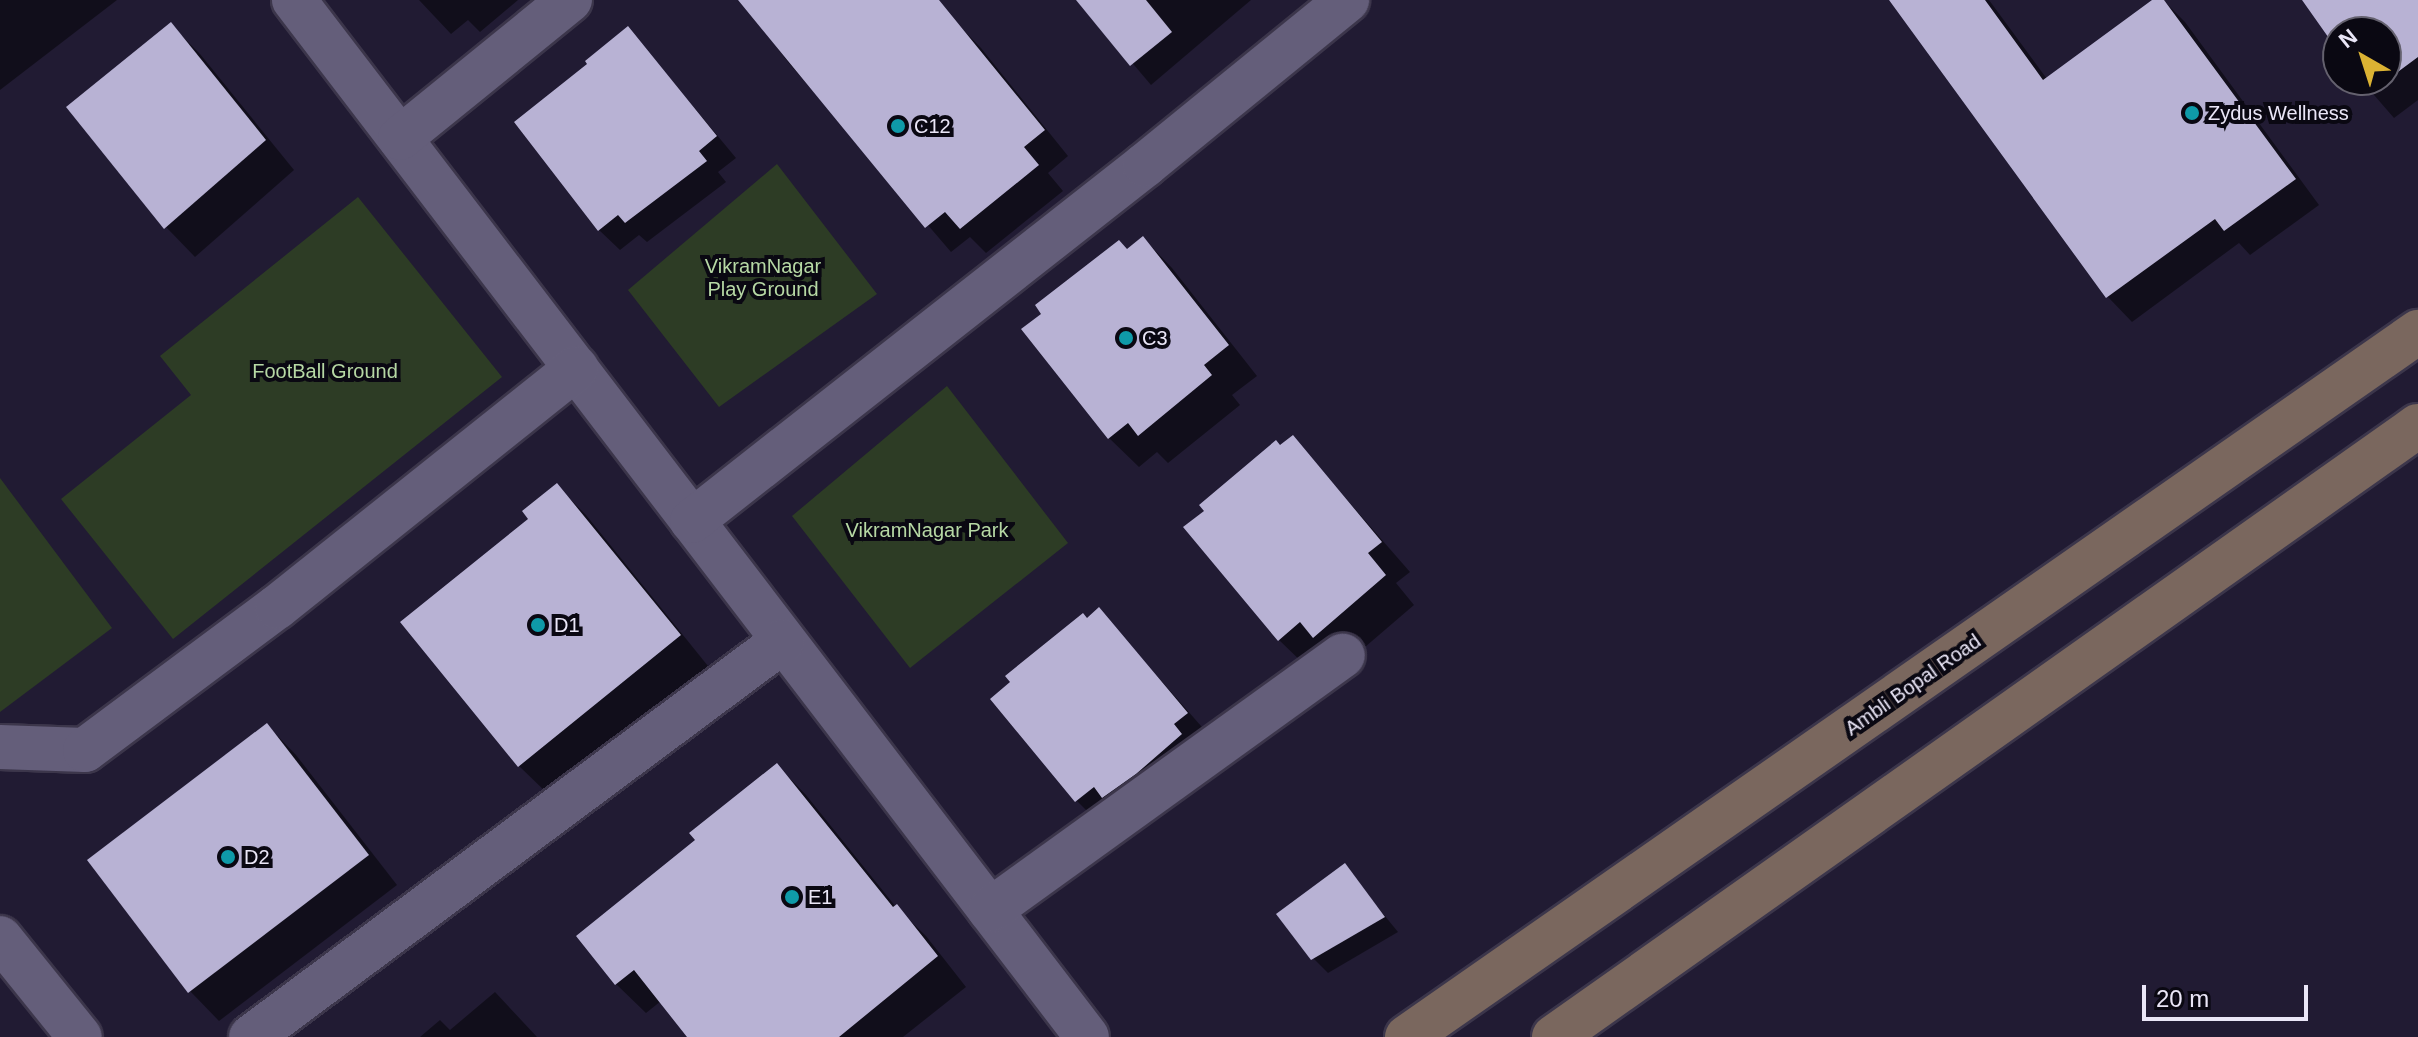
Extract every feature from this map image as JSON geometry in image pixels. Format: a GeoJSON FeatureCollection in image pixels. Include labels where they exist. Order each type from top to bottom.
{"type":"FeatureCollection","features":[{"type":"Feature","properties":{"kind":"street"},"geometry":{"type":"LineString","coordinates":[[294,0],[1087,1037]]}},
{"type":"Feature","properties":{"kind":"street"},"geometry":{"type":"LineString","coordinates":[[400,138],[570,0]]}},
{"type":"Feature","properties":{"kind":"street"},"geometry":{"type":"LineString","coordinates":[[692,521],[1145,165],[1347,0]]}},
{"type":"Feature","properties":{"kind":"street","name":"Ambli Bopal Road"},"geometry":{"type":"LineString","coordinates":[[1407,1037],[2418,332]]}},
{"type":"Feature","properties":{"kind":"street"},"geometry":{"type":"LineString","coordinates":[[0,747],[85,750],[277,607],[576,368]]}},
{"type":"Feature","properties":{"kind":"street"},"geometry":{"type":"LineString","coordinates":[[1554,1037],[2418,426]]}},
{"type":"Feature","properties":{"kind":"street"},"geometry":{"type":"LineString","coordinates":[[251,1037],[783,641]]}},
{"type":"Feature","properties":{"kind":"street"},"geometry":{"type":"LineString","coordinates":[[990,910],[1343,655]]}},
{"type":"Feature","properties":{"kind":"street"},"geometry":{"type":"LineString","coordinates":[[0,938],[80,1037]]}},
{"type":"Feature","properties":{"kind":"green space","name":"VikramNagar Play Ground"},"geometry":{"type":"Polygon","coordinates":[[[777,164],[877,294],[719,407],[628,290],[777,164]]]}},
{"type":"Feature","properties":{"kind":"green space","name":"FootBall Ground"},"geometry":{"type":"Polygon","coordinates":[[[358,197],[502,377],[173,639],[61,499],[191,395],[160,356],[358,197]]]}},
{"type":"Feature","properties":{"kind":"green space","name":"VikramNagar Park"},"geometry":{"type":"Polygon","coordinates":[[[947,386],[1068,543],[910,668],[792,516],[947,386]]]}},
{"type":"Feature","properties":{"kind":"green space"},"geometry":{"type":"Polygon","coordinates":[[[0,478],[112,628],[0,712],[0,478]]]}},
{"type":"Feature","properties":{"kind":"building"},"geometry":{"type":"Polygon","coordinates":[[[738,0],[939,0],[1045,130],[1024,147],[1039,165],[960,229],[945,212],[925,228],[738,0]]]}},
{"type":"Feature","properties":{"kind":"building"},"geometry":{"type":"Polygon","coordinates":[[[1076,0],[1146,0],[1172,32],[1130,66],[1076,0]]]}},
{"type":"Feature","properties":{"kind":"building"},"geometry":{"type":"Polygon","coordinates":[[[1889,0],[1985,0],[2043,80],[2152,0],[2164,0],[2296,179],[2224,231],[2215,219],[2106,298],[1889,0]]]}},
{"type":"Feature","properties":{"kind":"building"},"geometry":{"type":"Polygon","coordinates":[[[2302,0],[2418,0],[2418,57],[2402,69],[2402,16],[2322,16],[2322,28],[2302,0]]]}},
{"type":"Feature","properties":{"kind":"building"},"geometry":{"type":"Polygon","coordinates":[[[171,22],[266,140],[164,229],[66,107],[171,22]]]}},
{"type":"Feature","properties":{"kind":"building"},"geometry":{"type":"Polygon","coordinates":[[[628,26],[717,136],[699,151],[707,161],[625,223],[618,215],[598,231],[514,122],[587,64],[585,61],[628,26]]]}},
{"type":"Feature","properties":{"kind":"building","name":"C3"},"geometry":{"type":"Polygon","coordinates":[[[1143,236],[1229,345],[1204,365],[1212,375],[1138,436],[1128,423],[1108,439],[1021,329],[1041,314],[1035,305],[1119,240],[1127,249],[1143,236]]]}},
{"type":"Feature","properties":{"kind":"building"},"geometry":{"type":"Polygon","coordinates":[[[1293,435],[1382,542],[1368,553],[1386,575],[1313,638],[1300,622],[1278,641],[1183,527],[1204,511],[1199,505],[1276,440],[1280,445],[1293,435]]]}},
{"type":"Feature","properties":{"kind":"building","name":"D1"},"geometry":{"type":"Polygon","coordinates":[[[557,483],[681,635],[518,767],[400,622],[528,519],[522,511],[557,483]]]}},
{"type":"Feature","properties":{"kind":"building"},"geometry":{"type":"Polygon","coordinates":[[[1099,607],[1188,713],[1174,724],[1182,734],[1136,774],[1102,798],[1094,787],[1075,802],[990,699],[1010,682],[1005,676],[1083,613],[1087,618],[1099,607]]]}},
{"type":"Feature","properties":{"kind":"building","name":"D2"},"geometry":{"type":"Polygon","coordinates":[[[267,723],[369,855],[188,993],[87,860],[267,723]]]}},
{"type":"Feature","properties":{"kind":"building","name":"E1"},"geometry":{"type":"Polygon","coordinates":[[[777,763],[893,907],[897,904],[938,956],[839,1037],[687,1037],[634,970],[615,985],[576,936],[695,840],[689,833],[777,763]]]}},
{"type":"Feature","properties":{"kind":"building"},"geometry":{"type":"Polygon","coordinates":[[[1345,863],[1385,917],[1311,960],[1276,914],[1345,863]]]}},
{"type":"Feature","properties":{"kind":"place","name":"Zydus Wellness"},"geometry":{"type":"Point","coordinates":[2192,113]}},
{"type":"Feature","properties":{"kind":"place","name":"C12"},"geometry":{"type":"Point","coordinates":[898,126]}},
{"type":"Feature","properties":{"kind":"place","name":"C3"},"geometry":{"type":"Point","coordinates":[1126,338]}},
{"type":"Feature","properties":{"kind":"place","name":"D1"},"geometry":{"type":"Point","coordinates":[538,625]}},
{"type":"Feature","properties":{"kind":"place","name":"D2"},"geometry":{"type":"Point","coordinates":[228,857]}},
{"type":"Feature","properties":{"kind":"place","name":"E1"},"geometry":{"type":"Point","coordinates":[792,897]}}]}
